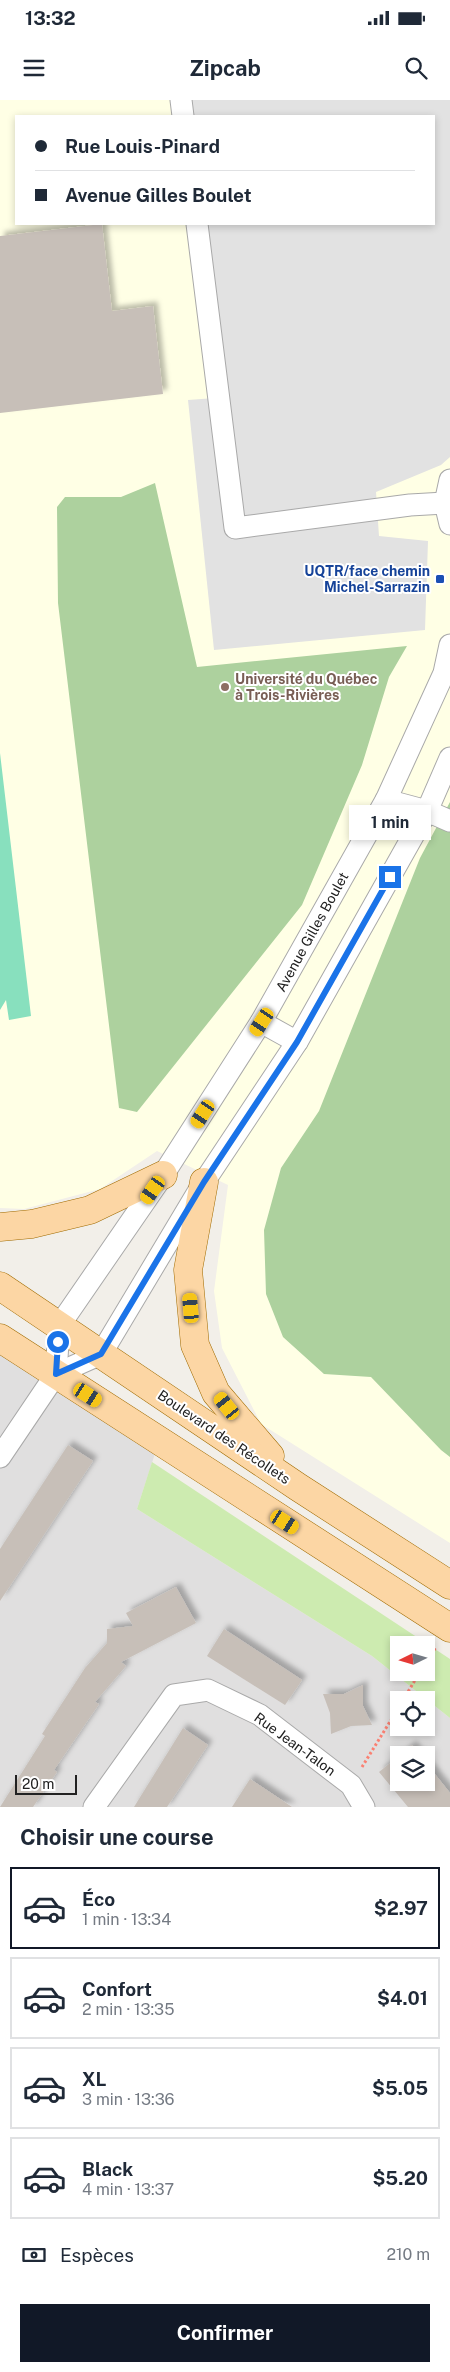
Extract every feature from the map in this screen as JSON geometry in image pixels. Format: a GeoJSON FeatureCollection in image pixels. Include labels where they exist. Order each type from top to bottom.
{"type":"FeatureCollection","features":[{"type":"Feature","properties":{"kind":"main road"},"geometry":{"type":"LineString","coordinates":[[0,1227],[32,1224],[90,1210],[163,1175]]}},
{"type":"Feature","properties":{"kind":"main road"},"geometry":{"type":"LineString","coordinates":[[204,1182],[188,1270],[195,1345],[216,1393],[298,1487]]}},
{"type":"Feature","properties":{"kind":"main road","name":"Boulevard des Récollets"},"geometry":{"type":"LineString","coordinates":[[0,1286],[298,1487],[450,1585]]}},
{"type":"Feature","properties":{"kind":"main road"},"geometry":{"type":"LineString","coordinates":[[0,1338],[450,1628]]}},
{"type":"Feature","properties":{"kind":"street"},"geometry":{"type":"LineString","coordinates":[[181,100],[183,115]]}},
{"type":"Feature","properties":{"kind":"street"},"geometry":{"type":"LineString","coordinates":[[197,225],[235,528],[410,505],[445,503]]}},
{"type":"Feature","properties":{"kind":"street"},"geometry":{"type":"LineString","coordinates":[[450,480],[445,503],[450,524]]}},
{"type":"Feature","properties":{"kind":"street","name":"Avenue Gilles Boulet"},"geometry":{"type":"LineString","coordinates":[[59,1326],[163,1175],[262,1022],[386,800],[444,673],[450,645]]}},
{"type":"Feature","properties":{"kind":"street"},"geometry":{"type":"LineString","coordinates":[[56,1374],[101,1354],[204,1182],[297,1042],[427,811],[450,758]]}},
{"type":"Feature","properties":{"kind":"street"},"geometry":{"type":"LineString","coordinates":[[386,800],[427,811],[450,822]]}},
{"type":"Feature","properties":{"kind":"street"},"geometry":{"type":"LineString","coordinates":[[262,1022],[297,1042]]}},
{"type":"Feature","properties":{"kind":"street"},"geometry":{"type":"LineString","coordinates":[[0,1457],[56,1374],[59,1326]]}},
{"type":"Feature","properties":{"kind":"street","name":"Rue Jean-Talon"},"geometry":{"type":"LineString","coordinates":[[94,1807],[174,1695],[208,1690],[260,1715],[351,1785],[364,1807]]}},
{"type":"Feature","properties":{"kind":"path"},"geometry":{"type":"LineString","coordinates":[[351,1785],[390,1722]]}},
{"type":"Feature","properties":{"kind":"shaded area","name":"Université du Québec à Trois-Rivières"},"geometry":{"type":"Polygon","coordinates":[[[0,100],[450,100],[450,1543],[261,1424],[222,1348],[214,1291],[228,1185],[157,1151],[100,1189],[24,1209],[0,1208],[0,100]]]}},
{"type":"Feature","properties":{"kind":"shaded area"},"geometry":{"type":"Polygon","coordinates":[[[180,100],[450,100],[450,457],[441,465],[376,492],[379,536],[428,541],[425,630],[214,650],[188,400],[215,398],[195,225],[435,225],[435,115],[182,115],[180,100]]]}},
{"type":"Feature","properties":{"kind":"shaded area"},"geometry":{"type":"Polygon","coordinates":[[[0,1334],[161,1435],[137,1509],[372,1656],[390,1670],[390,1681],[403,1681],[416,1691],[390,1691],[390,1736],[435,1736],[435,1706],[450,1718],[450,1807],[0,1807],[0,1334]]]}},
{"type":"Feature","properties":{"kind":"green space"},"geometry":{"type":"Polygon","coordinates":[[[155,483],[197,667],[407,646],[389,677],[362,765],[302,905],[137,1112],[119,1108],[58,603],[57,507],[65,497],[121,497],[155,483]]]}},
{"type":"Feature","properties":{"kind":"green space"},"geometry":{"type":"Polygon","coordinates":[[[0,753],[31,1016],[9,1020],[6,1000],[0,1010],[0,753]]]}},
{"type":"Feature","properties":{"kind":"green space"},"geometry":{"type":"Polygon","coordinates":[[[450,802],[450,1457],[371,1377],[324,1374],[283,1337],[266,1294],[264,1230],[281,1168],[319,1111],[420,858],[450,802]]]}},
{"type":"Feature","properties":{"kind":"green space"},"geometry":{"type":"Polygon","coordinates":[[[152,1462],[415,1636],[390,1636],[390,1670],[372,1656],[137,1509],[152,1462]]]}},
{"type":"Feature","properties":{"kind":"green space"},"geometry":{"type":"Polygon","coordinates":[[[435,1649],[450,1659],[450,1718],[435,1706],[435,1691],[416,1691],[403,1681],[435,1681],[435,1649]]]}},
{"type":"Feature","properties":{"kind":"building"},"geometry":{"type":"Polygon","coordinates":[[[102,225],[112,311],[153,306],[163,394],[0,413],[0,236],[102,225]]]}},
{"type":"Feature","properties":{"kind":"building"},"geometry":{"type":"Polygon","coordinates":[[[68,1445],[93,1461],[0,1601],[0,1549],[68,1445]]]}},
{"type":"Feature","properties":{"kind":"building"},"geometry":{"type":"Polygon","coordinates":[[[176,1587],[196,1623],[121,1662],[126,1666],[95,1702],[99,1704],[54,1770],[57,1772],[33,1807],[0,1807],[45,1736],[42,1734],[85,1668],[107,1643],[107,1629],[133,1626],[126,1613],[176,1587]]]}},
{"type":"Feature","properties":{"kind":"building"},"geometry":{"type":"Polygon","coordinates":[[[224,1629],[302,1680],[285,1705],[207,1656],[224,1629]]]}},
{"type":"Feature","properties":{"kind":"building"},"geometry":{"type":"Polygon","coordinates":[[[363,1685],[363,1706],[372,1725],[351,1726],[331,1734],[330,1713],[323,1694],[344,1694],[363,1685]]]}},
{"type":"Feature","properties":{"kind":"building"},"geometry":{"type":"Polygon","coordinates":[[[183,1728],[208,1745],[167,1807],[134,1807],[183,1728]]]}},
{"type":"Feature","properties":{"kind":"building"},"geometry":{"type":"Polygon","coordinates":[[[390,1763],[390,1785],[379,1772],[390,1763]]]}},
{"type":"Feature","properties":{"kind":"building"},"geometry":{"type":"Polygon","coordinates":[[[435,1774],[450,1793],[450,1807],[408,1807],[395,1791],[435,1791],[435,1774]]]}},
{"type":"Feature","properties":{"kind":"building"},"geometry":{"type":"Polygon","coordinates":[[[250,1779],[292,1807],[232,1807],[250,1779]]]}},
{"type":"Feature","properties":{"kind":"place","name":"UQTR/face chemin Michel-Sarrazin"},"geometry":{"type":"Point","coordinates":[440,579]}},
{"type":"Feature","properties":{"kind":"place","name":"Université du Québec à Trois-Rivières"},"geometry":{"type":"Point","coordinates":[225,687]}},
{"type":"Feature","properties":{"kind":"route"},"geometry":{"type":"LineString","coordinates":[[58,1342],[56,1374],[101,1354],[204,1182],[297,1042],[390,877]]}}]}
